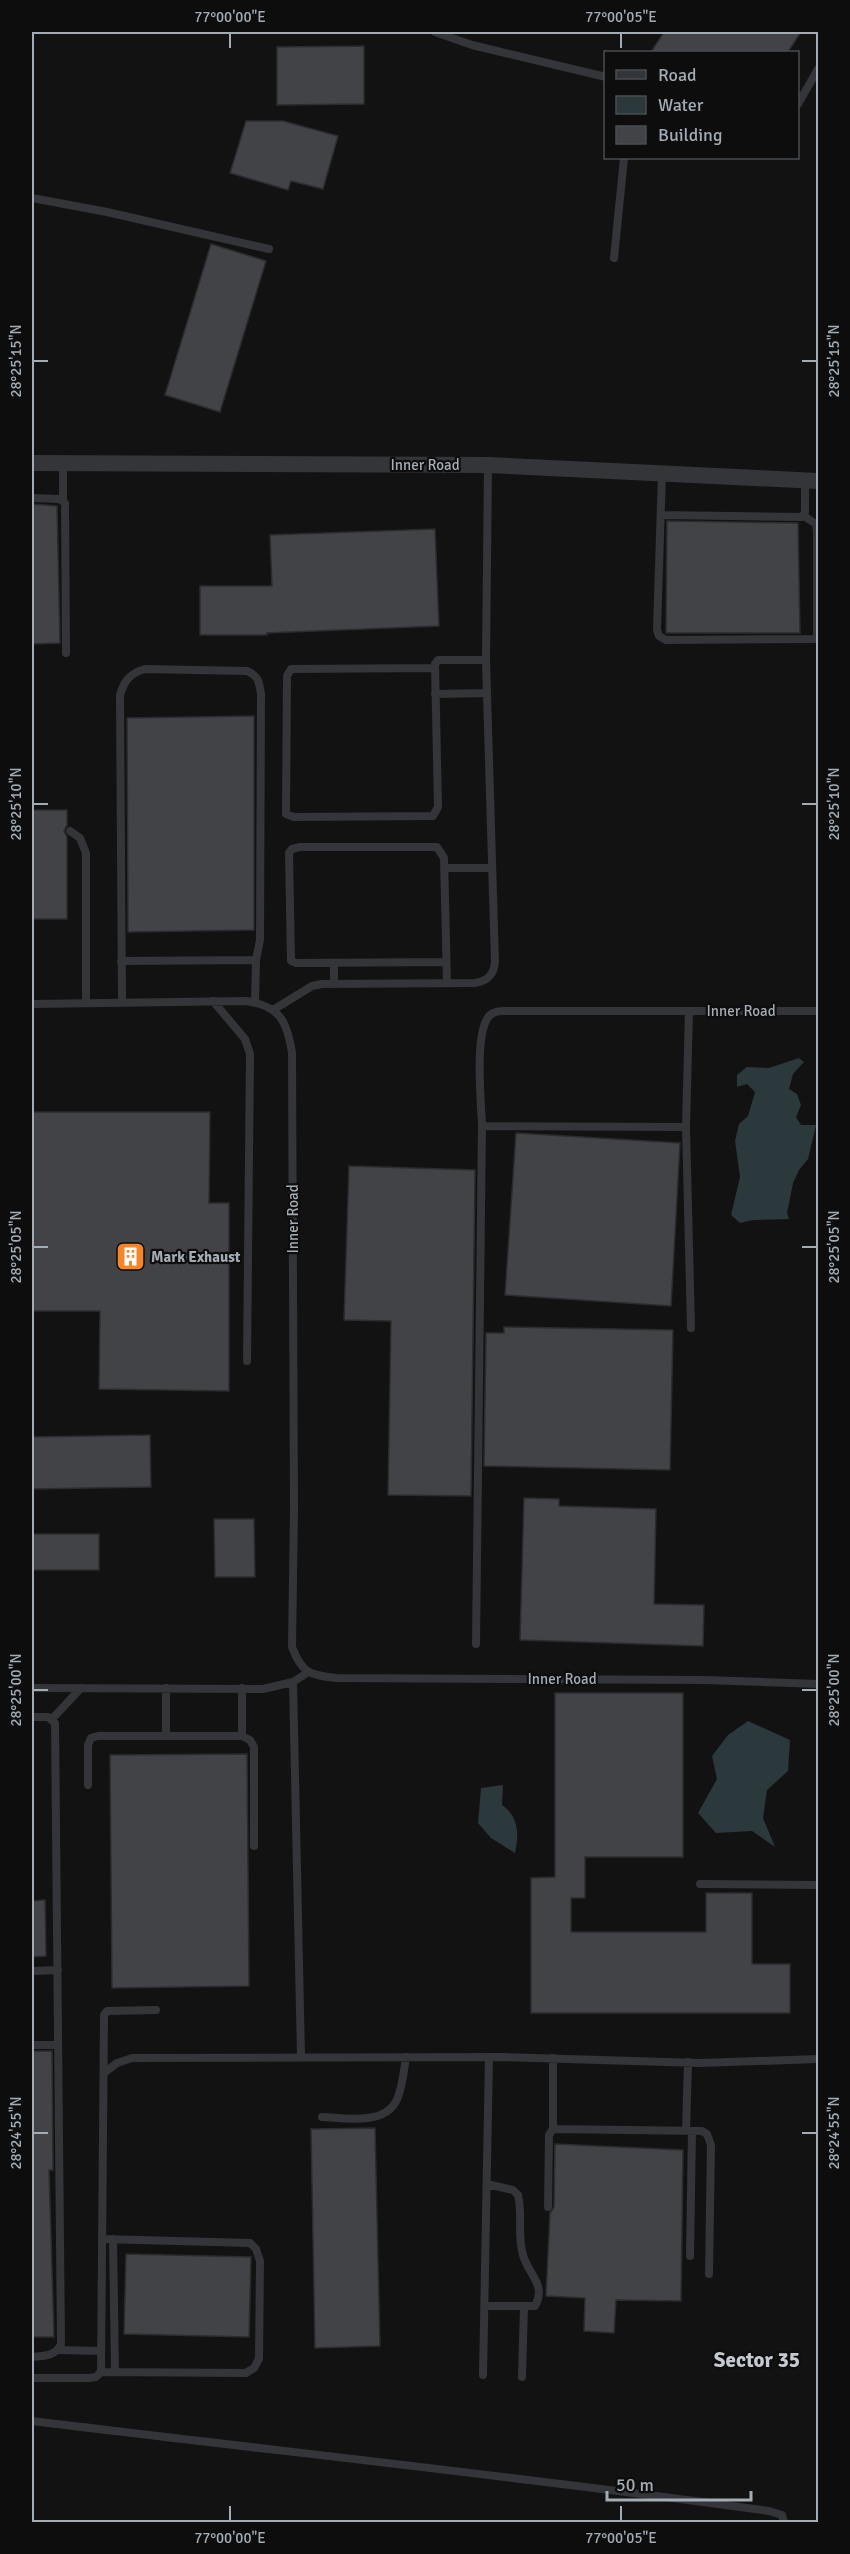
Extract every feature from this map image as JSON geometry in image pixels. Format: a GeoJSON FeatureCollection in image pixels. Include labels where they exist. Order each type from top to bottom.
{"type":"FeatureCollection","features":[{"type":"Feature","properties":{"kind":"street","name":"Inner Road"},"geometry":{"type":"LineString","coordinates":[[32,463],[488,465],[812,481]]}},
{"type":"Feature","properties":{"kind":"lane"},"geometry":{"type":"LineString","coordinates":[[435,32],[472,45],[604,77]]}},
{"type":"Feature","properties":{"kind":"lane"},"geometry":{"type":"LineString","coordinates":[[799,102],[819,69]]}},
{"type":"Feature","properties":{"kind":"lane"},"geometry":{"type":"LineString","coordinates":[[614,258],[624,159]]}},
{"type":"Feature","properties":{"kind":"lane"},"geometry":{"type":"LineString","coordinates":[[32,198],[107,212],[269,249]]}},
{"type":"Feature","properties":{"kind":"lane"},"geometry":{"type":"LineString","coordinates":[[63,463],[63,500],[66,506],[66,653]]}},
{"type":"Feature","properties":{"kind":"lane"},"geometry":{"type":"LineString","coordinates":[[32,1004],[255,1002],[273,1010],[312,986],[334,982],[483,982],[493,973],[495,962],[486,660],[488,465]]}},
{"type":"Feature","properties":{"kind":"lane"},"geometry":{"type":"LineString","coordinates":[[661,515],[804,516],[816,524],[818,639],[666,640],[659,636],[657,630],[662,473]]}},
{"type":"Feature","properties":{"kind":"lane"},"geometry":{"type":"LineString","coordinates":[[804,516],[812,481]]}},
{"type":"Feature","properties":{"kind":"lane"},"geometry":{"type":"LineString","coordinates":[[32,498],[63,500]]}},
{"type":"Feature","properties":{"kind":"lane"},"geometry":{"type":"LineString","coordinates":[[434,668],[291,669],[287,676],[286,814],[294,817],[425,817],[437,813],[434,668],[438,660],[486,660]]}},
{"type":"Feature","properties":{"kind":"lane"},"geometry":{"type":"LineString","coordinates":[[122,1002],[120,696],[126,680],[136,671],[145,669],[247,671],[256,674],[259,681],[261,694],[260,940],[256,960],[255,1002]]}},
{"type":"Feature","properties":{"kind":"lane"},"geometry":{"type":"LineString","coordinates":[[435,694],[487,693]]}},
{"type":"Feature","properties":{"kind":"lane"},"geometry":{"type":"LineString","coordinates":[[70,831],[80,838],[86,853],[86,1003]]}},
{"type":"Feature","properties":{"kind":"lane"},"geometry":{"type":"LineString","coordinates":[[447,962],[296,963],[289,957],[289,853],[292,849],[300,847],[437,847],[444,858],[447,962],[447,983]]}},
{"type":"Feature","properties":{"kind":"lane"},"geometry":{"type":"LineString","coordinates":[[444,868],[492,868]]}},
{"type":"Feature","properties":{"kind":"lane"},"geometry":{"type":"LineString","coordinates":[[121,961],[256,960]]}},
{"type":"Feature","properties":{"kind":"lane"},"geometry":{"type":"LineString","coordinates":[[334,963],[334,982]]}},
{"type":"Feature","properties":{"kind":"lane"},"geometry":{"type":"LineString","coordinates":[[213,1001],[245,1040],[250,1054],[247,1361]]}},
{"type":"Feature","properties":{"kind":"lane","name":"Inner Road"},"geometry":{"type":"LineString","coordinates":[[273,1010],[287,1025],[292,1053],[294,1497],[292,1647],[300,1665],[307,1673],[336,1678],[693,1680],[819,1684]]}},
{"type":"Feature","properties":{"kind":"lane"},"geometry":{"type":"LineString","coordinates":[[689,1011],[686,1127],[691,1328]]}},
{"type":"Feature","properties":{"kind":"lane","name":"Inner Road"},"geometry":{"type":"LineString","coordinates":[[482,1126],[480,1049],[482,1031],[487,1019],[494,1012],[819,1011]]}},
{"type":"Feature","properties":{"kind":"lane"},"geometry":{"type":"LineString","coordinates":[[476,1644],[482,1126],[686,1127]]}},
{"type":"Feature","properties":{"kind":"lane"},"geometry":{"type":"LineString","coordinates":[[32,1688],[263,1689],[293,1682],[307,1673]]}},
{"type":"Feature","properties":{"kind":"lane"},"geometry":{"type":"LineString","coordinates":[[293,1682],[301,2057]]}},
{"type":"Feature","properties":{"kind":"lane"},"geometry":{"type":"LineString","coordinates":[[52,1719],[81,1688]]}},
{"type":"Feature","properties":{"kind":"lane"},"geometry":{"type":"LineString","coordinates":[[166,1688],[166,1735]]}},
{"type":"Feature","properties":{"kind":"lane"},"geometry":{"type":"LineString","coordinates":[[242,1688],[242,1736]]}},
{"type":"Feature","properties":{"kind":"lane"},"geometry":{"type":"LineString","coordinates":[[32,1717],[48,1717],[55,1723],[62,2344],[59,2350]]}},
{"type":"Feature","properties":{"kind":"lane"},"geometry":{"type":"LineString","coordinates":[[88,1785],[88,1744],[91,1738],[106,1735],[242,1736],[250,1740],[254,1747],[254,1846]]}},
{"type":"Feature","properties":{"kind":"lane"},"geometry":{"type":"LineString","coordinates":[[700,1884],[819,1885]]}},
{"type":"Feature","properties":{"kind":"lane"},"geometry":{"type":"LineString","coordinates":[[32,1971],[58,1970]]}},
{"type":"Feature","properties":{"kind":"lane"},"geometry":{"type":"LineString","coordinates":[[101,2372],[104,2015],[107,2011],[156,2010]]}},
{"type":"Feature","properties":{"kind":"lane"},"geometry":{"type":"LineString","coordinates":[[32,2045],[58,2045]]}},
{"type":"Feature","properties":{"kind":"lane"},"geometry":{"type":"LineString","coordinates":[[322,2117],[371,2118],[384,2113],[393,2106],[399,2096],[406,2057]]}},
{"type":"Feature","properties":{"kind":"lane"},"geometry":{"type":"LineString","coordinates":[[104,2073],[126,2058],[489,2057],[688,2062],[819,2059]]}},
{"type":"Feature","properties":{"kind":"lane"},"geometry":{"type":"LineString","coordinates":[[483,2375],[489,2057]]}},
{"type":"Feature","properties":{"kind":"lane"},"geometry":{"type":"LineString","coordinates":[[548,2206],[549,2135],[553,2129],[553,2058]]}},
{"type":"Feature","properties":{"kind":"lane"},"geometry":{"type":"LineString","coordinates":[[688,2062],[690,2256]]}},
{"type":"Feature","properties":{"kind":"lane"},"geometry":{"type":"LineString","coordinates":[[553,2129],[702,2131],[710,2138],[709,2274]]}},
{"type":"Feature","properties":{"kind":"lane"},"geometry":{"type":"LineString","coordinates":[[485,2306],[535,2306],[540,2293],[538,2283],[523,2257],[518,2195],[513,2190],[487,2184]]}},
{"type":"Feature","properties":{"kind":"lane"},"geometry":{"type":"LineString","coordinates":[[32,2378],[88,2378],[96,2377],[101,2372],[246,2373],[254,2368],[260,2359],[260,2261],[256,2249],[250,2242],[102,2239]]}},
{"type":"Feature","properties":{"kind":"lane"},"geometry":{"type":"LineString","coordinates":[[113,2239],[115,2372]]}},
{"type":"Feature","properties":{"kind":"lane"},"geometry":{"type":"LineString","coordinates":[[102,2285],[114,2286]]}},
{"type":"Feature","properties":{"kind":"lane"},"geometry":{"type":"LineString","coordinates":[[522,2377],[524,2306]]}},
{"type":"Feature","properties":{"kind":"lane"},"geometry":{"type":"LineString","coordinates":[[32,2356],[45,2356],[59,2350],[101,2351]]}},
{"type":"Feature","properties":{"kind":"lane"},"geometry":{"type":"LineString","coordinates":[[32,2421],[631,2492],[769,2511],[782,2515],[784,2523]]}},
{"type":"Feature","properties":{"kind":"water"},"geometry":{"type":"Polygon","coordinates":[[[799,1058],[804,1062],[793,1074],[789,1089],[797,1094],[801,1105],[796,1117],[801,1125],[816,1125],[808,1159],[799,1170],[793,1183],[787,1213],[789,1219],[753,1220],[740,1223],[731,1215],[740,1177],[735,1141],[739,1124],[748,1116],[755,1092],[747,1084],[737,1087],[737,1075],[747,1067],[769,1068],[799,1058]]]}},
{"type":"Feature","properties":{"kind":"water"},"geometry":{"type":"Polygon","coordinates":[[[748,1721],[790,1740],[788,1771],[767,1790],[763,1818],[775,1847],[752,1831],[716,1833],[698,1813],[717,1779],[712,1756],[728,1735],[748,1721]]]}},
{"type":"Feature","properties":{"kind":"water"},"geometry":{"type":"Polygon","coordinates":[[[503,1785],[502,1805],[515,1820],[517,1839],[515,1853],[491,1838],[478,1823],[481,1788],[503,1785]]]}},
{"type":"Feature","properties":{"kind":"building"},"geometry":{"type":"Polygon","coordinates":[[[664,32],[801,32],[789,51],[652,51],[664,32]]]}},
{"type":"Feature","properties":{"kind":"building"},"geometry":{"type":"Polygon","coordinates":[[[364,46],[364,104],[277,105],[277,47],[364,46]]]}},
{"type":"Feature","properties":{"kind":"building"},"geometry":{"type":"Polygon","coordinates":[[[246,121],[283,121],[338,136],[323,189],[291,181],[288,190],[230,173],[246,121]]]}},
{"type":"Feature","properties":{"kind":"building"},"geometry":{"type":"Polygon","coordinates":[[[211,244],[266,261],[220,412],[165,395],[211,244]]]}},
{"type":"Feature","properties":{"kind":"building"},"geometry":{"type":"Polygon","coordinates":[[[32,504],[57,506],[60,643],[32,644],[32,504]]]}},
{"type":"Feature","properties":{"kind":"building"},"geometry":{"type":"Polygon","coordinates":[[[667,521],[798,523],[800,633],[666,633],[667,521]]]}},
{"type":"Feature","properties":{"kind":"building"},"geometry":{"type":"Polygon","coordinates":[[[435,529],[439,626],[267,633],[267,635],[200,635],[200,586],[272,586],[270,535],[435,529]]]}},
{"type":"Feature","properties":{"kind":"building"},"geometry":{"type":"Polygon","coordinates":[[[254,716],[254,930],[128,932],[127,718],[254,716]]]}},
{"type":"Feature","properties":{"kind":"building"},"geometry":{"type":"Polygon","coordinates":[[[32,810],[67,810],[67,825],[64,831],[67,837],[67,919],[32,919],[32,810]]]}},
{"type":"Feature","properties":{"kind":"building","name":"Mark Exhaust"},"geometry":{"type":"Polygon","coordinates":[[[32,1112],[210,1112],[209,1203],[229,1203],[229,1391],[99,1389],[100,1311],[32,1311],[32,1112]]]}},
{"type":"Feature","properties":{"kind":"building"},"geometry":{"type":"Polygon","coordinates":[[[516,1133],[680,1143],[671,1306],[505,1295],[516,1133]]]}},
{"type":"Feature","properties":{"kind":"building"},"geometry":{"type":"Polygon","coordinates":[[[349,1166],[475,1170],[471,1496],[388,1495],[391,1321],[344,1320],[349,1166]]]}},
{"type":"Feature","properties":{"kind":"building"},"geometry":{"type":"Polygon","coordinates":[[[504,1327],[673,1330],[670,1470],[484,1466],[486,1333],[504,1333],[504,1327]]]}},
{"type":"Feature","properties":{"kind":"building"},"geometry":{"type":"Polygon","coordinates":[[[150,1435],[151,1487],[32,1489],[32,1437],[150,1435]]]}},
{"type":"Feature","properties":{"kind":"building"},"geometry":{"type":"Polygon","coordinates":[[[524,1498],[559,1499],[559,1506],[656,1509],[654,1604],[704,1605],[703,1646],[520,1640],[524,1498]]]}},
{"type":"Feature","properties":{"kind":"building"},"geometry":{"type":"Polygon","coordinates":[[[214,1519],[254,1519],[255,1577],[215,1577],[214,1519]]]}},
{"type":"Feature","properties":{"kind":"building"},"geometry":{"type":"Polygon","coordinates":[[[32,1534],[99,1534],[99,1570],[32,1570],[32,1534]]]}},
{"type":"Feature","properties":{"kind":"building"},"geometry":{"type":"Polygon","coordinates":[[[555,1693],[683,1693],[683,1857],[585,1857],[585,1898],[571,1898],[571,1932],[706,1932],[706,1893],[752,1893],[752,1964],[790,1964],[790,2013],[531,2013],[531,1878],[555,1877],[555,1693]]]}},
{"type":"Feature","properties":{"kind":"building"},"geometry":{"type":"Polygon","coordinates":[[[247,1754],[249,1986],[112,1988],[110,1755],[247,1754]]]}},
{"type":"Feature","properties":{"kind":"building"},"geometry":{"type":"Polygon","coordinates":[[[45,1900],[46,1956],[32,1957],[32,1901],[45,1900]]]}},
{"type":"Feature","properties":{"kind":"building"},"geometry":{"type":"Polygon","coordinates":[[[32,2051],[52,2051],[53,2170],[49,2170],[54,2337],[32,2337],[32,2051]]]}},
{"type":"Feature","properties":{"kind":"building"},"geometry":{"type":"Polygon","coordinates":[[[375,2128],[380,2346],[315,2348],[311,2129],[375,2128]]]}},
{"type":"Feature","properties":{"kind":"building"},"geometry":{"type":"Polygon","coordinates":[[[555,2144],[683,2150],[681,2301],[616,2300],[614,2333],[584,2331],[585,2298],[546,2296],[550,2213],[554,2207],[555,2144]]]}},
{"type":"Feature","properties":{"kind":"building"},"geometry":{"type":"Polygon","coordinates":[[[126,2254],[251,2257],[249,2337],[124,2334],[126,2254]]]}},
{"type":"Feature","properties":{"kind":"place","name":"Mark Exhaust"},"geometry":{"type":"Point","coordinates":[130,1257]}},
{"type":"Feature","properties":{"kind":"district","name":"Sector 35"},"geometry":{"type":"Point","coordinates":[757,2360]}}]}
